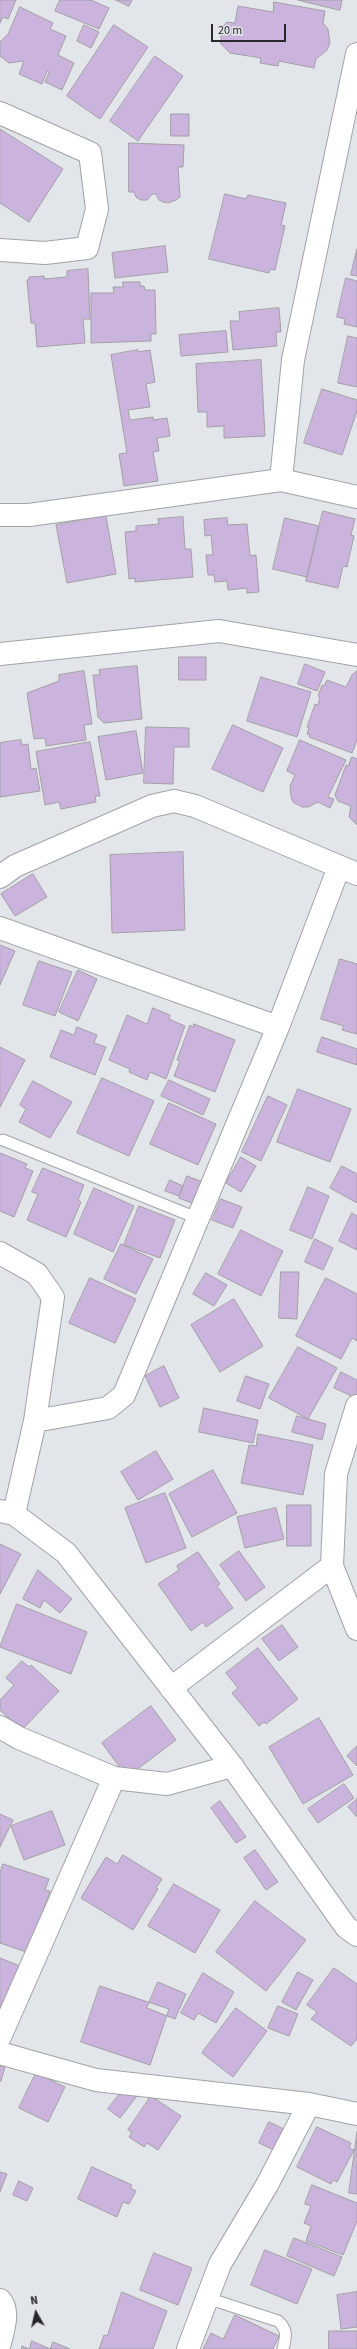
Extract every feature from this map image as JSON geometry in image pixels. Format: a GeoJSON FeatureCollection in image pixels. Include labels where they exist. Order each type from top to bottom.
{"type":"FeatureCollection","features":[{"type":"Feature","properties":{"kind":"street"},"geometry":{"type":"LineString","coordinates":[[281,480],[293,360],[357,54]]}},
{"type":"Feature","properties":{"kind":"street"},"geometry":{"type":"LineString","coordinates":[[0,113],[90,153],[97,209],[87,248],[45,253],[0,250]]}},
{"type":"Feature","properties":{"kind":"street"},"geometry":{"type":"LineString","coordinates":[[0,515],[29,515],[281,480],[357,497]]}},
{"type":"Feature","properties":{"kind":"street"},"geometry":{"type":"LineString","coordinates":[[0,654],[220,631],[357,656]]}},
{"type":"Feature","properties":{"kind":"street"},"geometry":{"type":"LineString","coordinates":[[0,877],[22,863],[152,806],[174,801],[195,806],[348,871],[278,1027],[124,1395],[108,1408],[35,1421]]}},
{"type":"Feature","properties":{"kind":"street"},"geometry":{"type":"LineString","coordinates":[[0,928],[278,1027]]}},
{"type":"Feature","properties":{"kind":"street"},"geometry":{"type":"LineString","coordinates":[[0,1253],[37,1274],[53,1297],[35,1421],[7,1513],[66,1553],[232,1766],[346,1927],[357,1935]]}},
{"type":"Feature","properties":{"kind":"street"},"geometry":{"type":"LineString","coordinates":[[357,1406],[336,1474],[332,1566],[357,1629]]}},
{"type":"Feature","properties":{"kind":"street"},"geometry":{"type":"LineString","coordinates":[[171,1688],[332,1566]]}},
{"type":"Feature","properties":{"kind":"street"},"geometry":{"type":"LineString","coordinates":[[0,1727],[19,1738],[114,1778],[167,1784],[232,1766]]}},
{"type":"Feature","properties":{"kind":"street"},"geometry":{"type":"LineString","coordinates":[[0,2037],[114,1778]]}},
{"type":"Feature","properties":{"kind":"street"},"geometry":{"type":"LineString","coordinates":[[0,2053],[96,2080],[309,2104],[357,2114]]}},
{"type":"Feature","properties":{"kind":"street"},"geometry":{"type":"LineString","coordinates":[[188,2349],[220,2264],[271,2178],[309,2104]]}},
{"type":"Feature","properties":{"kind":"street"},"geometry":{"type":"LineString","coordinates":[[0,2300],[2,2302],[5,2322],[0,2343]]}},
{"type":"Feature","properties":{"kind":"lane"},"geometry":{"type":"LineString","coordinates":[[3,1140],[197,1218]]}},
{"type":"Feature","properties":{"kind":"lane"},"geometry":{"type":"LineString","coordinates":[[207,2298],[278,2321],[285,2327],[286,2335],[283,2349]]}},
{"type":"Feature","properties":{"kind":"building"},"geometry":{"type":"Polygon","coordinates":[[[0,0],[16,0],[8,19],[3,17],[0,23],[0,0]]]}},
{"type":"Feature","properties":{"kind":"building"},"geometry":{"type":"Polygon","coordinates":[[[60,0],[91,0],[109,8],[99,29],[55,11],[60,0]]]}},
{"type":"Feature","properties":{"kind":"building"},"geometry":{"type":"Polygon","coordinates":[[[116,0],[132,0],[129,6],[116,0]]]}},
{"type":"Feature","properties":{"kind":"building"},"geometry":{"type":"Polygon","coordinates":[[[298,0],[342,0],[340,10],[298,0]]]}},
{"type":"Feature","properties":{"kind":"building"},"geometry":{"type":"Polygon","coordinates":[[[274,2],[325,11],[323,23],[328,29],[330,43],[327,50],[316,59],[314,68],[279,61],[278,66],[260,63],[261,58],[230,53],[221,44],[221,32],[223,26],[227,22],[235,23],[238,6],[273,12],[274,2]]]}},
{"type":"Feature","properties":{"kind":"building"},"geometry":{"type":"Polygon","coordinates":[[[20,7],[53,23],[50,29],[66,36],[58,55],[74,63],[62,90],[45,82],[49,72],[47,71],[42,84],[19,74],[24,61],[9,63],[0,56],[0,42],[8,34],[20,7]]]}},
{"type":"Feature","properties":{"kind":"building"},"geometry":{"type":"Polygon","coordinates":[[[84,25],[99,32],[91,48],[77,41],[84,25]]]}},
{"type":"Feature","properties":{"kind":"building"},"geometry":{"type":"Polygon","coordinates":[[[114,25],[148,47],[100,119],[67,96],[114,25]]]}},
{"type":"Feature","properties":{"kind":"building"},"geometry":{"type":"Polygon","coordinates":[[[155,56],[183,76],[138,141],[110,121],[155,56]]]}},
{"type":"Feature","properties":{"kind":"building"},"geometry":{"type":"Polygon","coordinates":[[[171,114],[189,114],[189,136],[171,136],[171,114]]]}},
{"type":"Feature","properties":{"kind":"building"},"geometry":{"type":"Polygon","coordinates":[[[0,129],[63,169],[29,222],[0,203],[0,129]]]}},
{"type":"Feature","properties":{"kind":"building"},"geometry":{"type":"Polygon","coordinates":[[[129,143],[184,145],[183,167],[178,167],[180,197],[168,203],[159,200],[156,194],[152,194],[147,200],[141,200],[136,197],[134,192],[129,192],[129,143]]]}},
{"type":"Feature","properties":{"kind":"building"},"geometry":{"type":"Polygon","coordinates":[[[225,194],[246,199],[248,195],[286,203],[281,225],[285,226],[275,270],[270,269],[269,273],[209,259],[225,194]]]}},
{"type":"Feature","properties":{"kind":"building"},"geometry":{"type":"Polygon","coordinates":[[[165,246],[168,272],[115,278],[112,253],[165,246]]]}},
{"type":"Feature","properties":{"kind":"building"},"geometry":{"type":"Polygon","coordinates":[[[357,249],[357,276],[351,275],[357,249]]]}},
{"type":"Feature","properties":{"kind":"building"},"geometry":{"type":"Polygon","coordinates":[[[88,269],[90,319],[83,319],[85,343],[37,347],[35,323],[31,323],[27,280],[29,280],[29,277],[44,276],[44,279],[67,277],[67,271],[88,269]]]}},
{"type":"Feature","properties":{"kind":"building"},"geometry":{"type":"Polygon","coordinates":[[[346,278],[357,281],[357,327],[344,324],[345,319],[337,317],[346,278]]]}},
{"type":"Feature","properties":{"kind":"building"},"geometry":{"type":"Polygon","coordinates":[[[123,282],[140,282],[140,286],[144,286],[145,290],[155,290],[156,334],[151,334],[151,341],[91,343],[91,293],[114,293],[113,287],[123,287],[123,282]]]}},
{"type":"Feature","properties":{"kind":"building"},"geometry":{"type":"Polygon","coordinates":[[[279,308],[281,332],[276,332],[277,346],[233,350],[230,321],[240,321],[239,312],[279,308]]]}},
{"type":"Feature","properties":{"kind":"building"},"geometry":{"type":"Polygon","coordinates":[[[226,331],[228,352],[181,356],[179,335],[226,331]]]}},
{"type":"Feature","properties":{"kind":"building"},"geometry":{"type":"Polygon","coordinates":[[[348,336],[357,338],[357,387],[338,383],[348,336]]]}},
{"type":"Feature","properties":{"kind":"building"},"geometry":{"type":"Polygon","coordinates":[[[138,350],[138,352],[150,350],[155,382],[146,384],[150,407],[128,410],[130,420],[153,417],[153,420],[167,418],[170,436],[157,438],[159,451],[153,452],[158,481],[124,486],[119,454],[127,453],[111,355],[138,350]]]}},
{"type":"Feature","properties":{"kind":"building"},"geometry":{"type":"Polygon","coordinates":[[[261,360],[265,436],[224,438],[224,426],[207,427],[207,412],[198,412],[196,364],[261,360]]]}},
{"type":"Feature","properties":{"kind":"building"},"geometry":{"type":"Polygon","coordinates":[[[322,389],[357,400],[357,411],[342,455],[304,443],[322,389]]]}},
{"type":"Feature","properties":{"kind":"building"},"geometry":{"type":"Polygon","coordinates":[[[323,511],[355,519],[351,535],[354,536],[347,567],[343,566],[338,588],[306,581],[323,511]]]}},
{"type":"Feature","properties":{"kind":"building"},"geometry":{"type":"Polygon","coordinates":[[[106,516],[116,574],[67,583],[56,525],[106,516]]]}},
{"type":"Feature","properties":{"kind":"building"},"geometry":{"type":"Polygon","coordinates":[[[183,517],[185,549],[191,549],[193,577],[135,582],[135,578],[129,579],[125,532],[136,531],[136,526],[159,524],[158,519],[183,517]]]}},
{"type":"Feature","properties":{"kind":"building"},"geometry":{"type":"Polygon","coordinates":[[[227,518],[228,525],[247,524],[250,556],[256,555],[259,592],[247,593],[247,588],[228,590],[227,581],[215,582],[214,575],[208,575],[206,555],[213,555],[211,535],[205,536],[204,520],[227,518]]]}},
{"type":"Feature","properties":{"kind":"building"},"geometry":{"type":"Polygon","coordinates":[[[285,518],[319,526],[307,577],[273,569],[285,518]]]}},
{"type":"Feature","properties":{"kind":"building"},"geometry":{"type":"Polygon","coordinates":[[[179,657],[206,657],[206,680],[179,680],[179,657]]]}},
{"type":"Feature","properties":{"kind":"building"},"geometry":{"type":"Polygon","coordinates":[[[305,664],[325,672],[317,691],[298,684],[305,664]]]}},
{"type":"Feature","properties":{"kind":"building"},"geometry":{"type":"Polygon","coordinates":[[[137,666],[142,719],[104,723],[98,717],[93,675],[100,675],[99,670],[137,666]]]}},
{"type":"Feature","properties":{"kind":"building"},"geometry":{"type":"Polygon","coordinates":[[[84,671],[92,724],[84,725],[86,740],[46,746],[45,738],[34,739],[27,693],[59,681],[59,675],[84,671]]]}},
{"type":"Feature","properties":{"kind":"building"},"geometry":{"type":"Polygon","coordinates":[[[357,671],[357,740],[352,753],[309,737],[310,735],[307,734],[309,728],[307,727],[315,704],[318,705],[320,697],[318,696],[322,685],[324,686],[327,680],[346,687],[352,675],[357,671]]]}},
{"type":"Feature","properties":{"kind":"building"},"geometry":{"type":"Polygon","coordinates":[[[261,677],[311,692],[297,737],[247,721],[261,677]]]}},
{"type":"Feature","properties":{"kind":"building"},"geometry":{"type":"Polygon","coordinates":[[[233,725],[283,748],[263,792],[212,769],[233,725]]]}},
{"type":"Feature","properties":{"kind":"building"},"geometry":{"type":"Polygon","coordinates":[[[146,727],[189,728],[189,747],[174,747],[173,784],[144,783],[146,727]]]}},
{"type":"Feature","properties":{"kind":"building"},"geometry":{"type":"Polygon","coordinates":[[[136,731],[143,773],[106,780],[98,737],[136,731]]]}},
{"type":"Feature","properties":{"kind":"building"},"geometry":{"type":"Polygon","coordinates":[[[21,740],[22,745],[28,744],[31,769],[36,768],[40,791],[0,797],[0,743],[21,740]]]}},
{"type":"Feature","properties":{"kind":"building"},"geometry":{"type":"Polygon","coordinates":[[[300,740],[346,760],[328,797],[334,799],[330,808],[318,802],[308,807],[302,807],[293,802],[290,786],[295,775],[287,771],[300,740]]]}},
{"type":"Feature","properties":{"kind":"building"},"geometry":{"type":"Polygon","coordinates":[[[90,742],[100,796],[95,796],[96,802],[61,809],[59,802],[45,805],[36,752],[90,742]]]}},
{"type":"Feature","properties":{"kind":"building"},"geometry":{"type":"Polygon","coordinates":[[[352,757],[357,759],[357,825],[349,817],[351,806],[338,801],[335,795],[346,765],[348,766],[352,757]]]}},
{"type":"Feature","properties":{"kind":"building"},"geometry":{"type":"Polygon","coordinates":[[[183,852],[185,930],[112,933],[110,855],[183,852]]]}},
{"type":"Feature","properties":{"kind":"building"},"geometry":{"type":"Polygon","coordinates":[[[33,874],[47,897],[15,916],[1,894],[33,874]]]}},
{"type":"Feature","properties":{"kind":"building"},"geometry":{"type":"Polygon","coordinates":[[[0,945],[15,951],[0,985],[0,945]]]}},
{"type":"Feature","properties":{"kind":"building"},"geometry":{"type":"Polygon","coordinates":[[[340,959],[357,964],[357,1034],[342,1030],[344,1026],[321,1019],[340,959]]]}},
{"type":"Feature","properties":{"kind":"building"},"geometry":{"type":"Polygon","coordinates":[[[39,961],[72,972],[55,1016],[23,1005],[39,961]]]}},
{"type":"Feature","properties":{"kind":"building"},"geometry":{"type":"Polygon","coordinates":[[[78,970],[97,979],[78,1021],[59,1012],[78,970]]]}},
{"type":"Feature","properties":{"kind":"building"},"geometry":{"type":"Polygon","coordinates":[[[153,1008],[170,1015],[169,1019],[185,1026],[166,1079],[150,1072],[147,1080],[129,1072],[130,1069],[109,1060],[127,1015],[147,1024],[153,1008]]]}},
{"type":"Feature","properties":{"kind":"building"},"geometry":{"type":"Polygon","coordinates":[[[194,1024],[235,1040],[215,1092],[174,1076],[180,1061],[177,1060],[190,1025],[193,1027],[194,1024]]]}},
{"type":"Feature","properties":{"kind":"building"},"geometry":{"type":"Polygon","coordinates":[[[77,1027],[97,1035],[94,1043],[106,1047],[95,1075],[50,1057],[61,1030],[74,1035],[77,1027]]]}},
{"type":"Feature","properties":{"kind":"building"},"geometry":{"type":"Polygon","coordinates":[[[322,1037],[357,1049],[357,1065],[317,1052],[322,1037]]]}},
{"type":"Feature","properties":{"kind":"building"},"geometry":{"type":"Polygon","coordinates":[[[0,1047],[25,1060],[0,1107],[0,1047]]]}},
{"type":"Feature","properties":{"kind":"building"},"geometry":{"type":"Polygon","coordinates":[[[102,1078],[154,1101],[129,1156],[77,1133],[102,1078]]]}},
{"type":"Feature","properties":{"kind":"building"},"geometry":{"type":"Polygon","coordinates":[[[169,1080],[210,1099],[203,1115],[161,1096],[169,1080]]]}},
{"type":"Feature","properties":{"kind":"building"},"geometry":{"type":"Polygon","coordinates":[[[33,1081],[72,1102],[50,1138],[19,1122],[26,1109],[20,1105],[33,1081]]]}},
{"type":"Feature","properties":{"kind":"building"},"geometry":{"type":"Polygon","coordinates":[[[298,1089],[351,1109],[330,1162],[277,1142],[298,1089]]]}},
{"type":"Feature","properties":{"kind":"building"},"geometry":{"type":"Polygon","coordinates":[[[268,1096],[287,1105],[261,1161],[242,1152],[268,1096]]]}},
{"type":"Feature","properties":{"kind":"building"},"geometry":{"type":"Polygon","coordinates":[[[169,1103],[216,1124],[198,1165],[150,1144],[169,1103]]]}},
{"type":"Feature","properties":{"kind":"building"},"geometry":{"type":"Polygon","coordinates":[[[0,1153],[27,1164],[25,1168],[33,1171],[14,1217],[0,1211],[0,1153]]]}},
{"type":"Feature","properties":{"kind":"building"},"geometry":{"type":"Polygon","coordinates":[[[241,1157],[256,1166],[241,1192],[226,1183],[241,1157]]]}},
{"type":"Feature","properties":{"kind":"building"},"geometry":{"type":"Polygon","coordinates":[[[342,1166],[357,1174],[357,1203],[330,1188],[342,1166]]]}},
{"type":"Feature","properties":{"kind":"building"},"geometry":{"type":"Polygon","coordinates":[[[43,1168],[84,1185],[78,1200],[81,1202],[66,1237],[27,1220],[38,1194],[32,1192],[43,1168]]]}},
{"type":"Feature","properties":{"kind":"building"},"geometry":{"type":"Polygon","coordinates":[[[187,1176],[203,1182],[194,1204],[179,1198],[187,1176]]]}},
{"type":"Feature","properties":{"kind":"building"},"geometry":{"type":"Polygon","coordinates":[[[170,1180],[183,1186],[179,1196],[165,1191],[170,1180]]]}},
{"type":"Feature","properties":{"kind":"building"},"geometry":{"type":"Polygon","coordinates":[[[308,1187],[329,1196],[312,1239],[290,1230],[308,1187]]]}},
{"type":"Feature","properties":{"kind":"building"},"geometry":{"type":"Polygon","coordinates":[[[94,1188],[134,1206],[113,1252],[74,1234],[94,1188]]]}},
{"type":"Feature","properties":{"kind":"building"},"geometry":{"type":"Polygon","coordinates":[[[221,1199],[242,1207],[233,1228],[212,1220],[221,1199]]]}},
{"type":"Feature","properties":{"kind":"building"},"geometry":{"type":"Polygon","coordinates":[[[139,1206],[175,1220],[160,1258],[124,1245],[139,1206]]]}},
{"type":"Feature","properties":{"kind":"building"},"geometry":{"type":"Polygon","coordinates":[[[352,1213],[357,1216],[357,1250],[339,1241],[352,1213]]]}},
{"type":"Feature","properties":{"kind":"building"},"geometry":{"type":"Polygon","coordinates":[[[241,1230],[283,1251],[261,1296],[218,1274],[241,1230]]]}},
{"type":"Feature","properties":{"kind":"building"},"geometry":{"type":"Polygon","coordinates":[[[315,1239],[333,1248],[323,1270],[305,1262],[315,1239]]]}},
{"type":"Feature","properties":{"kind":"building"},"geometry":{"type":"Polygon","coordinates":[[[121,1244],[153,1259],[136,1294],[104,1279],[121,1244]]]}},
{"type":"Feature","properties":{"kind":"building"},"geometry":{"type":"Polygon","coordinates":[[[281,1272],[299,1272],[297,1319],[279,1318],[281,1272]]]}},
{"type":"Feature","properties":{"kind":"building"},"geometry":{"type":"Polygon","coordinates":[[[206,1273],[227,1285],[214,1306],[193,1294],[206,1273]]]}},
{"type":"Feature","properties":{"kind":"building"},"geometry":{"type":"Polygon","coordinates":[[[90,1278],[136,1299],[115,1343],[69,1323],[90,1278]]]}},
{"type":"Feature","properties":{"kind":"building"},"geometry":{"type":"Polygon","coordinates":[[[326,1278],[357,1294],[357,1341],[352,1338],[341,1359],[296,1336],[326,1278]]]}},
{"type":"Feature","properties":{"kind":"building"},"geometry":{"type":"Polygon","coordinates":[[[234,1299],[263,1346],[220,1372],[191,1325],[234,1299]]]}},
{"type":"Feature","properties":{"kind":"building"},"geometry":{"type":"Polygon","coordinates":[[[298,1347],[337,1368],[308,1419],[269,1398],[298,1347]]]}},
{"type":"Feature","properties":{"kind":"building"},"geometry":{"type":"Polygon","coordinates":[[[164,1366],[179,1398],[160,1407],[145,1376],[164,1366]]]}},
{"type":"Feature","properties":{"kind":"building"},"geometry":{"type":"Polygon","coordinates":[[[341,1372],[357,1380],[357,1391],[354,1397],[334,1388],[341,1372]]]}},
{"type":"Feature","properties":{"kind":"building"},"geometry":{"type":"Polygon","coordinates":[[[246,1376],[269,1384],[260,1409],[237,1401],[246,1376]]]}},
{"type":"Feature","properties":{"kind":"building"},"geometry":{"type":"Polygon","coordinates":[[[204,1408],[258,1420],[253,1443],[199,1432],[204,1408]]]}},
{"type":"Feature","properties":{"kind":"building"},"geometry":{"type":"Polygon","coordinates":[[[297,1416],[326,1424],[322,1440],[292,1432],[297,1416]]]}},
{"type":"Feature","properties":{"kind":"building"},"geometry":{"type":"Polygon","coordinates":[[[258,1434],[313,1445],[303,1495],[241,1483],[249,1445],[256,1446],[258,1434]]]}},
{"type":"Feature","properties":{"kind":"building"},"geometry":{"type":"Polygon","coordinates":[[[156,1451],[173,1479],[138,1500],[121,1472],[156,1451]]]}},
{"type":"Feature","properties":{"kind":"building"},"geometry":{"type":"Polygon","coordinates":[[[213,1470],[237,1513],[192,1537],[169,1494],[213,1470]]]}},
{"type":"Feature","properties":{"kind":"building"},"geometry":{"type":"Polygon","coordinates":[[[165,1493],[186,1548],[146,1563],[125,1508],[165,1493]]]}},
{"type":"Feature","properties":{"kind":"building"},"geometry":{"type":"Polygon","coordinates":[[[287,1505],[311,1505],[311,1546],[287,1546],[287,1505]]]}},
{"type":"Feature","properties":{"kind":"building"},"geometry":{"type":"Polygon","coordinates":[[[276,1508],[284,1539],[245,1548],[237,1517],[276,1508]]]}},
{"type":"Feature","properties":{"kind":"building"},"geometry":{"type":"Polygon","coordinates":[[[0,1544],[21,1554],[0,1594],[0,1544]]]}},
{"type":"Feature","properties":{"kind":"building"},"geometry":{"type":"Polygon","coordinates":[[[239,1551],[265,1587],[246,1601],[220,1565],[239,1551]]]}},
{"type":"Feature","properties":{"kind":"building"},"geometry":{"type":"Polygon","coordinates":[[[198,1552],[220,1584],[217,1586],[233,1608],[206,1627],[203,1622],[191,1631],[158,1584],[179,1570],[177,1566],[198,1552]]]}},
{"type":"Feature","properties":{"kind":"building"},"geometry":{"type":"Polygon","coordinates":[[[38,1570],[72,1599],[60,1613],[44,1600],[40,1608],[23,1599],[38,1570]]]}},
{"type":"Feature","properties":{"kind":"building"},"geometry":{"type":"Polygon","coordinates":[[[17,1604],[87,1632],[71,1674],[0,1647],[17,1604]]]}},
{"type":"Feature","properties":{"kind":"building"},"geometry":{"type":"Polygon","coordinates":[[[282,1625],[298,1647],[279,1661],[262,1639],[282,1625]]]}},
{"type":"Feature","properties":{"kind":"building"},"geometry":{"type":"Polygon","coordinates":[[[258,1648],[298,1699],[266,1724],[264,1722],[259,1726],[232,1693],[238,1688],[226,1673],[258,1648]]]}},
{"type":"Feature","properties":{"kind":"building"},"geometry":{"type":"Polygon","coordinates":[[[22,1661],[29,1667],[31,1665],[59,1691],[22,1730],[0,1710],[0,1700],[14,1685],[6,1678],[22,1661]]]}},
{"type":"Feature","properties":{"kind":"building"},"geometry":{"type":"Polygon","coordinates":[[[151,1706],[176,1740],[127,1777],[102,1743],[151,1706]]]}},
{"type":"Feature","properties":{"kind":"building"},"geometry":{"type":"Polygon","coordinates":[[[319,1718],[353,1775],[303,1804],[269,1747],[319,1718]]]}},
{"type":"Feature","properties":{"kind":"building"},"geometry":{"type":"Polygon","coordinates":[[[357,1746],[357,1766],[347,1756],[357,1746]]]}},
{"type":"Feature","properties":{"kind":"building"},"geometry":{"type":"Polygon","coordinates":[[[344,1784],[354,1798],[318,1823],[308,1809],[344,1784]]]}},
{"type":"Feature","properties":{"kind":"building"},"geometry":{"type":"Polygon","coordinates":[[[357,1799],[357,1817],[348,1807],[357,1799]]]}},
{"type":"Feature","properties":{"kind":"building"},"geometry":{"type":"Polygon","coordinates":[[[220,1801],[246,1837],[236,1843],[211,1808],[220,1801]]]}},
{"type":"Feature","properties":{"kind":"building"},"geometry":{"type":"Polygon","coordinates":[[[52,1811],[65,1845],[24,1860],[11,1826],[52,1811]]]}},
{"type":"Feature","properties":{"kind":"building"},"geometry":{"type":"Polygon","coordinates":[[[0,1814],[13,1820],[0,1847],[0,1814]]]}},
{"type":"Feature","properties":{"kind":"building"},"geometry":{"type":"Polygon","coordinates":[[[255,1850],[278,1882],[266,1890],[244,1858],[255,1850]]]}},
{"type":"Feature","properties":{"kind":"building"},"geometry":{"type":"Polygon","coordinates":[[[123,1855],[162,1879],[156,1888],[158,1889],[133,1930],[81,1898],[106,1857],[117,1864],[123,1855]]]}},
{"type":"Feature","properties":{"kind":"building"},"geometry":{"type":"Polygon","coordinates":[[[3,1864],[49,1879],[45,1890],[50,1891],[38,1925],[32,1954],[0,1943],[0,1873],[3,1864]]]}},
{"type":"Feature","properties":{"kind":"building"},"geometry":{"type":"Polygon","coordinates":[[[174,1884],[220,1910],[195,1953],[148,1926],[174,1884]]]}},
{"type":"Feature","properties":{"kind":"building"},"geometry":{"type":"Polygon","coordinates":[[[255,1901],[306,1940],[266,1991],[216,1952],[255,1901]]]}},
{"type":"Feature","properties":{"kind":"building"},"geometry":{"type":"Polygon","coordinates":[[[0,1958],[25,1968],[0,2031],[0,1958]]]}},
{"type":"Feature","properties":{"kind":"building"},"geometry":{"type":"Polygon","coordinates":[[[334,1968],[357,1984],[357,2039],[351,2046],[311,2019],[317,2012],[307,2005],[334,1968]]]}},
{"type":"Feature","properties":{"kind":"building"},"geometry":{"type":"Polygon","coordinates":[[[298,1972],[313,1980],[296,2010],[282,2002],[298,1972]]]}},
{"type":"Feature","properties":{"kind":"building"},"geometry":{"type":"Polygon","coordinates":[[[203,1973],[234,1992],[216,2023],[198,2013],[194,2020],[181,2013],[203,1973]]]}},
{"type":"Feature","properties":{"kind":"building"},"geometry":{"type":"Polygon","coordinates":[[[158,1982],[186,1994],[175,2019],[147,2008],[158,1982]]]}},
{"type":"Feature","properties":{"kind":"building"},"geometry":{"type":"Polygon","coordinates":[[[100,1986],[169,2009],[150,2065],[81,2042],[100,1986]]]}},
{"type":"Feature","properties":{"kind":"building"},"geometry":{"type":"Polygon","coordinates":[[[278,2006],[298,2014],[289,2036],[268,2028],[278,2006]]]}},
{"type":"Feature","properties":{"kind":"building"},"geometry":{"type":"Polygon","coordinates":[[[236,2008],[267,2031],[233,2077],[202,2053],[236,2008]]]}},
{"type":"Feature","properties":{"kind":"building"},"geometry":{"type":"Polygon","coordinates":[[[0,2066],[5,2067],[1,2081],[0,2081],[0,2066]]]}},
{"type":"Feature","properties":{"kind":"building"},"geometry":{"type":"Polygon","coordinates":[[[36,2073],[65,2087],[48,2122],[19,2108],[36,2073]]]}},
{"type":"Feature","properties":{"kind":"building"},"geometry":{"type":"Polygon","coordinates":[[[125,2087],[137,2096],[120,2118],[108,2109],[125,2087]]]}},
{"type":"Feature","properties":{"kind":"building"},"geometry":{"type":"Polygon","coordinates":[[[151,2096],[181,2116],[158,2150],[147,2143],[144,2147],[129,2137],[132,2132],[128,2130],[151,2096]]]}},
{"type":"Feature","properties":{"kind":"building"},"geometry":{"type":"Polygon","coordinates":[[[269,2122],[293,2133],[282,2154],[259,2143],[269,2122]]]}},
{"type":"Feature","properties":{"kind":"building"},"geometry":{"type":"Polygon","coordinates":[[[317,2127],[351,2143],[349,2148],[354,2150],[337,2182],[333,2180],[331,2184],[297,2167],[317,2127]]]}},
{"type":"Feature","properties":{"kind":"building"},"geometry":{"type":"Polygon","coordinates":[[[357,2132],[357,2194],[349,2193],[357,2132]]]}},
{"type":"Feature","properties":{"kind":"building"},"geometry":{"type":"Polygon","coordinates":[[[92,2167],[132,2185],[130,2188],[136,2191],[129,2204],[123,2202],[117,2217],[78,2199],[92,2167]]]}},
{"type":"Feature","properties":{"kind":"building"},"geometry":{"type":"Polygon","coordinates":[[[0,2172],[7,2174],[0,2192],[0,2172]]]}},
{"type":"Feature","properties":{"kind":"building"},"geometry":{"type":"Polygon","coordinates":[[[19,2181],[33,2188],[27,2201],[13,2195],[19,2181]]]}},
{"type":"Feature","properties":{"kind":"building"},"geometry":{"type":"Polygon","coordinates":[[[312,2185],[357,2203],[357,2221],[343,2255],[306,2241],[311,2226],[304,2223],[311,2206],[305,2204],[312,2185]]]}},
{"type":"Feature","properties":{"kind":"building"},"geometry":{"type":"Polygon","coordinates":[[[294,2238],[342,2257],[334,2276],[287,2256],[294,2238]]]}},
{"type":"Feature","properties":{"kind":"building"},"geometry":{"type":"Polygon","coordinates":[[[265,2250],[312,2269],[297,2304],[251,2285],[265,2250]]]}},
{"type":"Feature","properties":{"kind":"building"},"geometry":{"type":"Polygon","coordinates":[[[154,2253],[192,2268],[178,2305],[140,2290],[154,2253]]]}},
{"type":"Feature","properties":{"kind":"building"},"geometry":{"type":"Polygon","coordinates":[[[122,2292],[167,2311],[153,2349],[99,2349],[104,2335],[107,2336],[122,2292]]]}},
{"type":"Feature","properties":{"kind":"building"},"geometry":{"type":"Polygon","coordinates":[[[357,2292],[357,2327],[341,2329],[337,2295],[357,2292]]]}},
{"type":"Feature","properties":{"kind":"building"},"geometry":{"type":"Polygon","coordinates":[[[235,2315],[279,2336],[273,2349],[203,2349],[211,2333],[223,2339],[235,2315]]]}},
{"type":"Feature","properties":{"kind":"building"},"geometry":{"type":"Polygon","coordinates":[[[329,2331],[357,2331],[357,2349],[329,2349],[329,2331]]]}},
{"type":"Feature","properties":{"kind":"building"},"geometry":{"type":"Polygon","coordinates":[[[32,2341],[50,2349],[29,2349],[32,2341]]]}},
{"type":"Feature","properties":{"kind":"building"},"geometry":{"type":"Polygon","coordinates":[[[53,2342],[70,2349],[50,2349],[53,2342]]]}},
{"type":"Feature","properties":{"kind":"building"},"geometry":{"type":"Polygon","coordinates":[[[22,2346],[29,2349],[21,2349],[22,2346]]]}}]}
